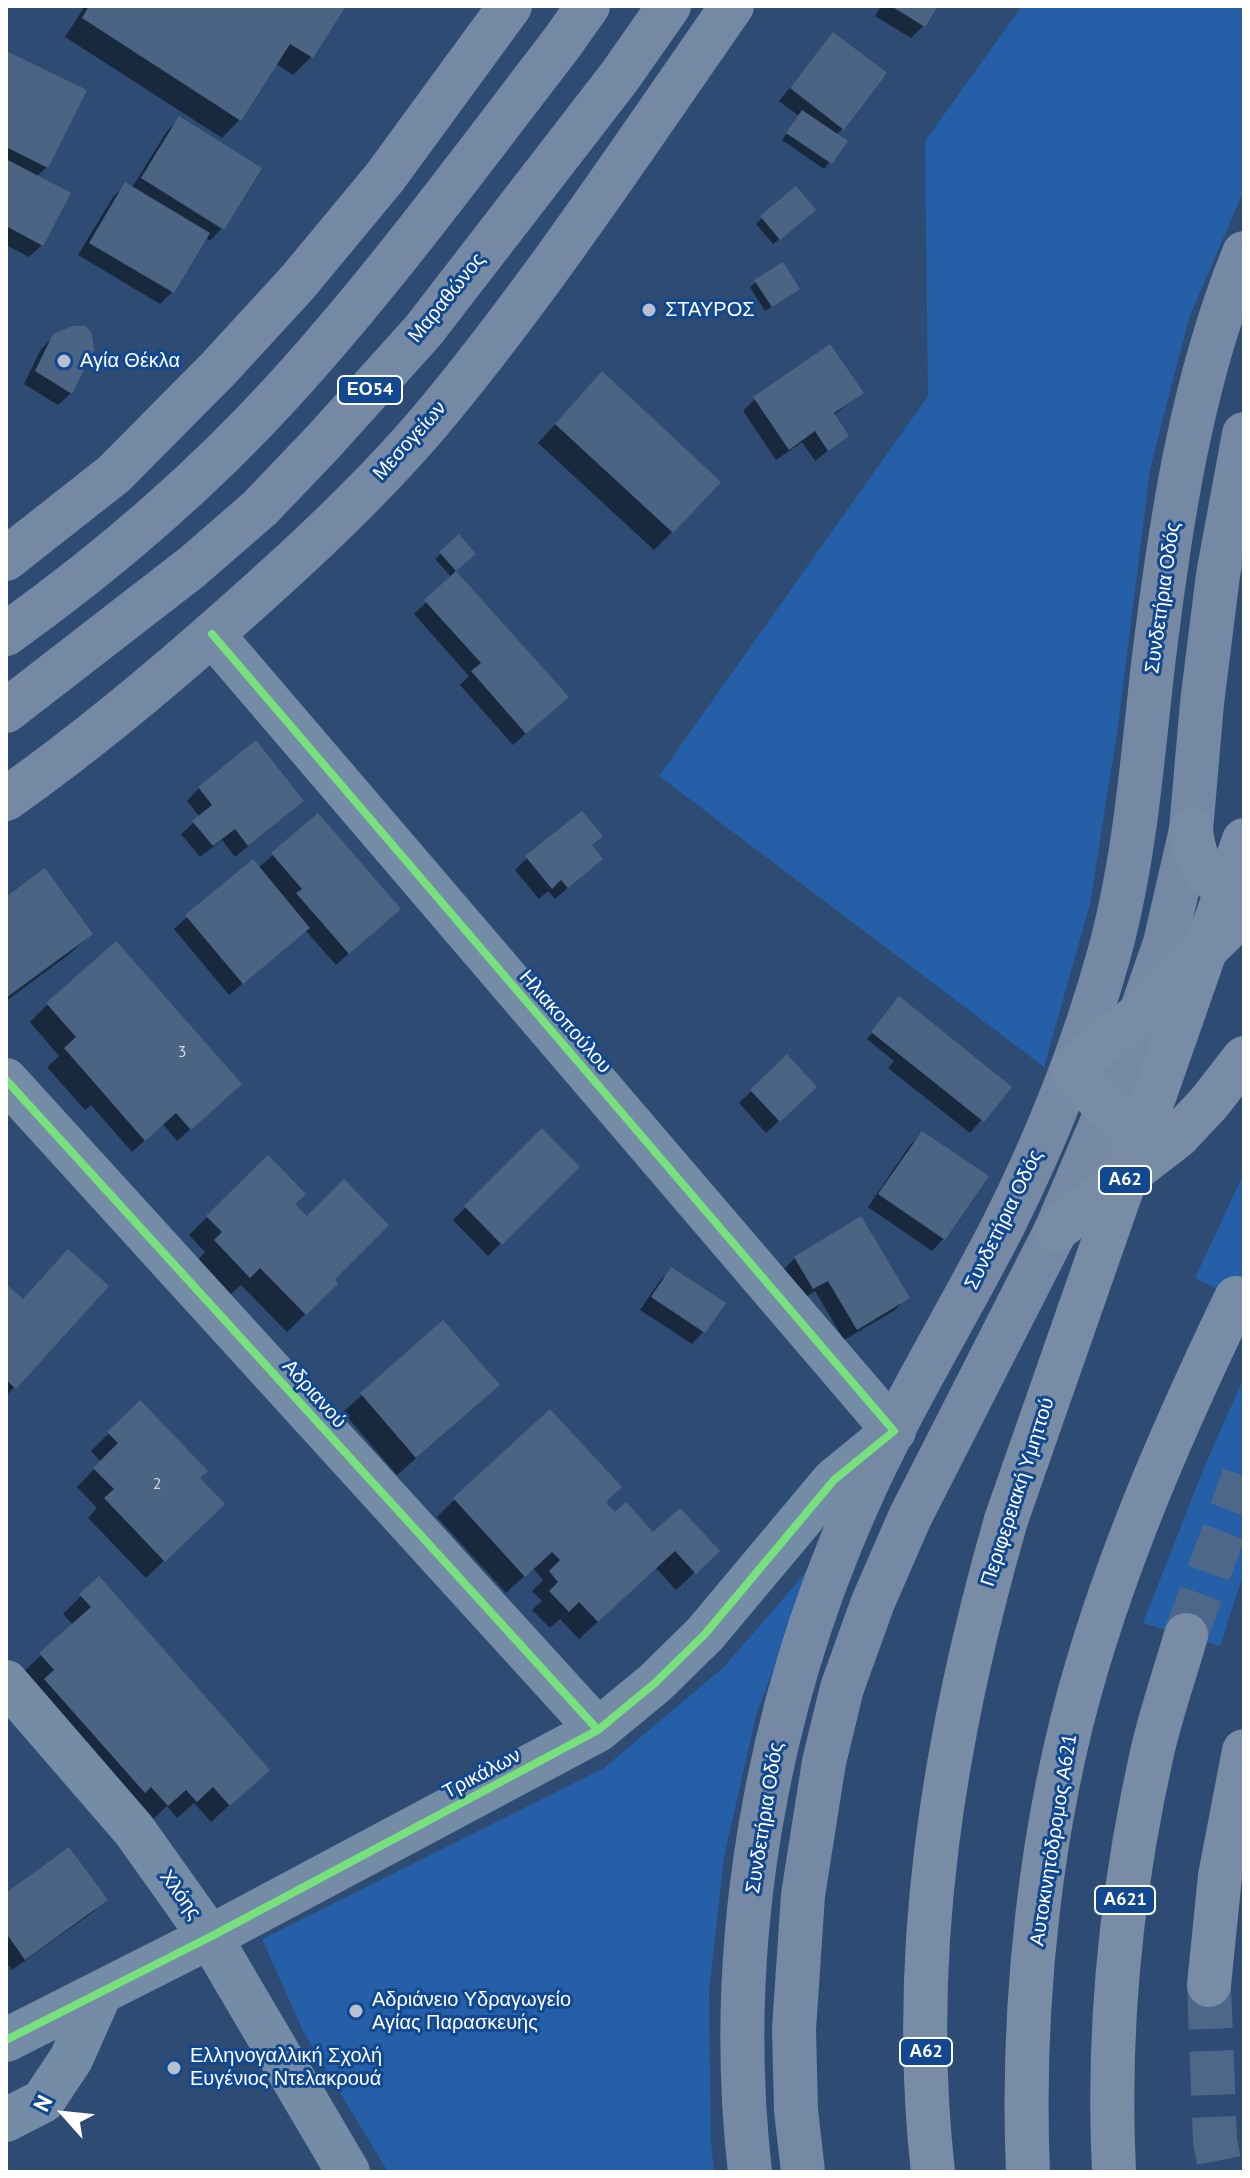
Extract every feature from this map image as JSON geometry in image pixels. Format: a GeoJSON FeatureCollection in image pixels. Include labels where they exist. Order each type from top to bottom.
{"type":"FeatureCollection","features":[{"type":"Feature","properties":{"kind":"highway"},"geometry":{"type":"LineString","coordinates":[[1191,830],[1197,860],[1204,872],[1223,885],[1244,886]]}},
{"type":"Feature","properties":{"kind":"highway","name":"Περιφερειακή Υμηττού"},"geometry":{"type":"LineString","coordinates":[[933,2172],[926,2050],[928,1932],[938,1827],[954,1723],[977,1621],[1006,1520],[1244,840]]}},
{"type":"Feature","properties":{"kind":"highway"},"geometry":{"type":"LineString","coordinates":[[1178,1136],[1141,1129],[1107,1110],[1073,1068],[1142,1012],[1244,912]]}},
{"type":"Feature","properties":{"kind":"highway"},"geometry":{"type":"LineString","coordinates":[[1056,1230],[1178,1136],[1244,1058]]}},
{"type":"Feature","properties":{"kind":"highway","name":"Αυτοκινητόδρομος Α621"},"geometry":{"type":"LineString","coordinates":[[1028,2172],[1029,2014],[1040,1896],[1066,1750],[1087,1664],[1129,1539],[1179,1417],[1236,1298]]}},
{"type":"Feature","properties":{"kind":"highway","name":"Α621"},"geometry":{"type":"LineString","coordinates":[[1114,2172],[1111,2103],[1115,1984],[1129,1866],[1153,1750],[1186,1635]]}},
{"type":"Feature","properties":{"kind":"highway"},"geometry":{"type":"LineString","coordinates":[[1209,1985],[1220,1876],[1244,1751]]}},
{"type":"Feature","properties":{"kind":"main road"},"geometry":{"type":"LineString","coordinates":[[6,559],[114,474],[298,282],[385,177],[510,6]]}},
{"type":"Feature","properties":{"kind":"main road"},"geometry":{"type":"LineString","coordinates":[[6,634],[67,590],[150,522],[283,391],[372,288],[588,6]]}},
{"type":"Feature","properties":{"kind":"main road","name":"Μαραθώνος"},"geometry":{"type":"LineString","coordinates":[[6,711],[192,567],[260,508],[323,442],[423,331],[620,76],[669,6]]}},
{"type":"Feature","properties":{"kind":"main road","name":"Μεσογείων"},"geometry":{"type":"LineString","coordinates":[[6,799],[114,719],[296,559],[387,469],[440,410],[504,328],[732,6]]}},
{"type":"Feature","properties":{"kind":"main road","name":"Συνδετήρια Οδός"},"geometry":{"type":"LineString","coordinates":[[750,2172],[743,2113],[744,1983],[762,1820],[780,1730],[817,1606],[858,1502],[1004,1224],[1050,1125],[1073,1068],[1110,951],[1131,861],[1174,518],[1203,373],[1228,291],[1244,253]]}},
{"type":"Feature","properties":{"kind":"main road"},"geometry":{"type":"LineString","coordinates":[[803,2172],[796,2110],[794,2029],[803,1895],[824,1762],[842,1688],[873,1602],[910,1517],[1056,1230],[1107,1110],[1165,943],[1191,830],[1202,703],[1218,575],[1244,434]]}},
{"type":"Feature","properties":{"kind":"street","name":"Ηλιακοπούλου"},"geometry":{"type":"LineString","coordinates":[[212,634],[894,1431]]}},
{"type":"Feature","properties":{"kind":"street","name":"Αδριανού"},"geometry":{"type":"LineString","coordinates":[[6,1080],[598,1730]]}},
{"type":"Feature","properties":{"kind":"street","name":"Τρικάλων"},"geometry":{"type":"LineString","coordinates":[[6,2040],[210,1937],[598,1730],[655,1683],[705,1634],[834,1480],[894,1431]]}},
{"type":"Feature","properties":{"kind":"street","name":"Χλόης"},"geometry":{"type":"LineString","coordinates":[[6,1682],[134,1830],[210,1937],[348,2172]]}},
{"type":"Feature","properties":{"kind":"street"},"geometry":{"type":"LineString","coordinates":[[6,2120],[43,2101],[71,2059],[100,1994]]}},
{"type":"Feature","properties":{"kind":"shaded area"},"geometry":{"type":"Polygon","coordinates":[[[1022,6],[1244,6],[1244,190],[1189,318],[1150,469],[1118,726],[1090,904],[1044,1067],[659,776],[928,396],[925,141],[1022,6]]]}},
{"type":"Feature","properties":{"kind":"shaded area"},"geometry":{"type":"Polygon","coordinates":[[[1244,1173],[1244,1302],[1195,1278],[1244,1173]]]}},
{"type":"Feature","properties":{"kind":"shaded area"},"geometry":{"type":"Polygon","coordinates":[[[1244,1377],[1244,1572],[1220,1646],[1143,1623],[1204,1468],[1244,1377]]]}},
{"type":"Feature","properties":{"kind":"shaded area"},"geometry":{"type":"Polygon","coordinates":[[[813,1564],[756,1715],[724,1857],[709,1992],[714,2172],[388,2172],[303,2031],[262,1939],[604,1768],[724,1667],[813,1564]]]}},
{"type":"Feature","properties":{"kind":"building"},"geometry":{"type":"Polygon","coordinates":[[[89,6],[346,6],[313,58],[290,44],[241,121],[82,18],[89,6]]]}},
{"type":"Feature","properties":{"kind":"building"},"geometry":{"type":"Polygon","coordinates":[[[891,6],[938,6],[925,27],[891,6]]]}},
{"type":"Feature","properties":{"kind":"building"},"geometry":{"type":"Polygon","coordinates":[[[833,32],[887,73],[844,130],[790,88],[833,32]]]}},
{"type":"Feature","properties":{"kind":"building"},"geometry":{"type":"Polygon","coordinates":[[[6,51],[87,90],[48,168],[6,147],[6,51]]]}},
{"type":"Feature","properties":{"kind":"building"},"geometry":{"type":"Polygon","coordinates":[[[802,110],[848,141],[832,164],[786,133],[802,110]]]}},
{"type":"Feature","properties":{"kind":"building"},"geometry":{"type":"Polygon","coordinates":[[[179,116],[262,168],[224,230],[141,178],[179,116]]]}},
{"type":"Feature","properties":{"kind":"building"},"geometry":{"type":"Polygon","coordinates":[[[6,159],[71,193],[43,246],[6,226],[6,159]]]}},
{"type":"Feature","properties":{"kind":"building"},"geometry":{"type":"Polygon","coordinates":[[[125,182],[210,233],[174,293],[89,243],[125,182]]]}},
{"type":"Feature","properties":{"kind":"building"},"geometry":{"type":"Polygon","coordinates":[[[796,186],[816,210],[780,240],[760,216],[796,186]]]}},
{"type":"Feature","properties":{"kind":"building"},"geometry":{"type":"Polygon","coordinates":[[[783,262],[800,289],[772,307],[754,280],[783,262]]]}},
{"type":"Feature","properties":{"kind":"building","name":"Αγία Θέκλα"},"geometry":{"type":"Polygon","coordinates":[[[72,326],[86,326],[92,334],[94,350],[72,394],[35,371],[53,334],[72,326]]]}},
{"type":"Feature","properties":{"kind":"building"},"geometry":{"type":"Polygon","coordinates":[[[830,344],[864,393],[834,413],[849,436],[828,451],[815,431],[789,450],[753,397],[830,344]]]}},
{"type":"Feature","properties":{"kind":"building"},"geometry":{"type":"Polygon","coordinates":[[[602,371],[721,482],[673,533],[555,424],[602,371]]]}},
{"type":"Feature","properties":{"kind":"building"},"geometry":{"type":"Polygon","coordinates":[[[459,534],[476,554],[456,571],[439,552],[459,534]]]}},
{"type":"Feature","properties":{"kind":"building"},"geometry":{"type":"Polygon","coordinates":[[[456,571],[569,697],[526,734],[471,671],[481,663],[424,600],[456,571]]]}},
{"type":"Feature","properties":{"kind":"building"},"geometry":{"type":"Polygon","coordinates":[[[256,740],[304,801],[248,846],[235,829],[213,846],[192,821],[212,805],[198,787],[256,740]]]}},
{"type":"Feature","properties":{"kind":"building"},"geometry":{"type":"Polygon","coordinates":[[[582,811],[603,836],[592,845],[603,859],[568,888],[561,880],[552,889],[525,856],[582,811]]]}},
{"type":"Feature","properties":{"kind":"building"},"geometry":{"type":"Polygon","coordinates":[[[318,813],[401,909],[349,954],[296,893],[302,889],[271,853],[318,813]]]}},
{"type":"Feature","properties":{"kind":"building"},"geometry":{"type":"Polygon","coordinates":[[[253,859],[310,928],[243,984],[185,915],[253,859]]]}},
{"type":"Feature","properties":{"kind":"building"},"geometry":{"type":"Polygon","coordinates":[[[45,868],[93,934],[6,998],[6,897],[45,868]]]}},
{"type":"Feature","properties":{"kind":"building"},"geometry":{"type":"Polygon","coordinates":[[[116,941],[242,1084],[191,1130],[176,1113],[145,1141],[64,1048],[76,1037],[46,1003],[116,941]]]}},
{"type":"Feature","properties":{"kind":"building"},"geometry":{"type":"Polygon","coordinates":[[[899,996],[1012,1087],[984,1122],[871,1032],[899,996]]]}},
{"type":"Feature","properties":{"kind":"building"},"geometry":{"type":"Polygon","coordinates":[[[787,1054],[817,1087],[780,1122],[750,1090],[787,1054]]]}},
{"type":"Feature","properties":{"kind":"building"},"geometry":{"type":"Polygon","coordinates":[[[542,1128],[580,1167],[502,1245],[464,1206],[542,1128]]]}},
{"type":"Feature","properties":{"kind":"building"},"geometry":{"type":"Polygon","coordinates":[[[922,1131],[989,1176],[945,1240],[878,1194],[922,1131]]]}},
{"type":"Feature","properties":{"kind":"building"},"geometry":{"type":"Polygon","coordinates":[[[268,1155],[306,1194],[295,1204],[307,1216],[344,1179],[389,1225],[335,1279],[338,1284],[306,1315],[260,1268],[250,1278],[214,1240],[222,1232],[206,1216],[268,1155]]]}},
{"type":"Feature","properties":{"kind":"building"},"geometry":{"type":"Polygon","coordinates":[[[861,1216],[910,1298],[857,1330],[828,1281],[813,1289],[794,1257],[861,1216]]]}},
{"type":"Feature","properties":{"kind":"building"},"geometry":{"type":"Polygon","coordinates":[[[68,1249],[109,1286],[16,1389],[6,1380],[6,1284],[23,1299],[68,1249]]]}},
{"type":"Feature","properties":{"kind":"building"},"geometry":{"type":"Polygon","coordinates":[[[671,1267],[726,1303],[705,1333],[651,1297],[671,1267]]]}},
{"type":"Feature","properties":{"kind":"building"},"geometry":{"type":"Polygon","coordinates":[[[443,1320],[500,1385],[416,1458],[360,1393],[443,1320]]]}},
{"type":"Feature","properties":{"kind":"building"},"geometry":{"type":"Polygon","coordinates":[[[140,1400],[208,1471],[200,1478],[225,1504],[165,1562],[104,1498],[114,1489],[93,1468],[118,1443],[107,1432],[140,1400]]]}},
{"type":"Feature","properties":{"kind":"building"},"geometry":{"type":"Polygon","coordinates":[[[550,1409],[622,1487],[606,1502],[615,1512],[626,1502],[653,1532],[680,1508],[720,1551],[696,1574],[675,1551],[598,1622],[579,1602],[569,1612],[549,1591],[558,1582],[549,1571],[560,1560],[552,1552],[525,1577],[453,1498],[550,1409]]]}},
{"type":"Feature","properties":{"kind":"building"},"geometry":{"type":"Polygon","coordinates":[[[99,1576],[270,1770],[230,1806],[213,1787],[197,1802],[186,1790],[168,1806],[151,1787],[145,1793],[44,1679],[54,1670],[39,1653],[91,1607],[79,1594],[99,1576]]]}},
{"type":"Feature","properties":{"kind":"building"},"geometry":{"type":"Polygon","coordinates":[[[69,1847],[108,1900],[25,1960],[6,1933],[6,1893],[69,1847]]]}},
{"type":"Feature","properties":{"kind":"tunnel"},"geometry":{"type":"LineString","coordinates":[[1186,1635],[1244,1476]]}},
{"type":"Feature","properties":{"kind":"tunnel"},"geometry":{"type":"LineString","coordinates":[[1209,1985],[1215,2141],[1221,2172]]}},
{"type":"Feature","properties":{"kind":"cycle path"},"geometry":{"type":"LineString","coordinates":[[6,2040],[210,1937],[598,1730],[655,1683],[705,1634],[834,1480],[894,1431],[212,634]]}},
{"type":"Feature","properties":{"kind":"cycle path"},"geometry":{"type":"LineString","coordinates":[[6,1080],[598,1730]]}},
{"type":"Feature","properties":{"kind":"place","name":"ΣΤΑΥΡΟΣ"},"geometry":{"type":"Point","coordinates":[649,310]}},
{"type":"Feature","properties":{"kind":"place","name":"Αγία Θέκλα"},"geometry":{"type":"Point","coordinates":[64,361]}},
{"type":"Feature","properties":{"kind":"place","name":"Αδριάνειο Υδραγωγείο Αγίας Παρασκευής"},"geometry":{"type":"Point","coordinates":[356,2011]}},
{"type":"Feature","properties":{"kind":"place","name":"Ελληνογαλλική Σχολή Ευγένιος Ντελακρουά"},"geometry":{"type":"Point","coordinates":[174,2068]}}]}
